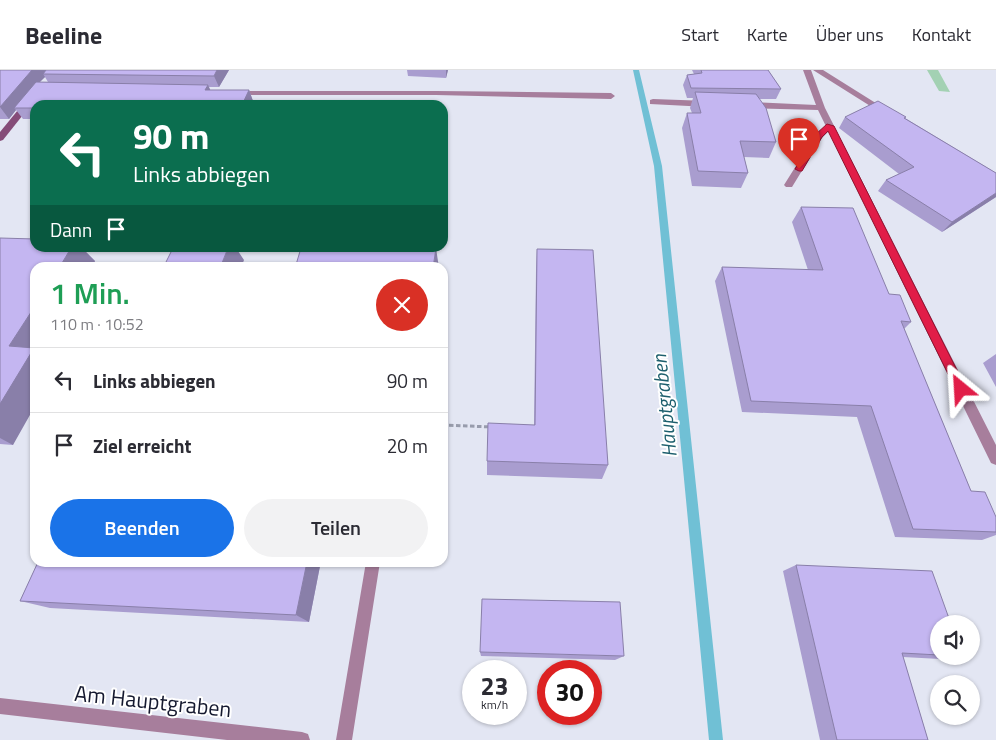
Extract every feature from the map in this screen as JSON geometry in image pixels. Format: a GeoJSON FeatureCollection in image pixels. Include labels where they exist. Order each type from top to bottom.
{"type":"FeatureCollection","features":[{"type":"Feature","properties":{"kind":"main road"},"geometry":{"type":"LineString","coordinates":[[0,138],[30,102]]}},
{"type":"Feature","properties":{"kind":"street"},"geometry":{"type":"LineString","coordinates":[[807,70],[821,108],[996,459]]}},
{"type":"Feature","properties":{"kind":"street"},"geometry":{"type":"LineString","coordinates":[[818,70],[892,116]]}},
{"type":"Feature","properties":{"kind":"street"},"geometry":{"type":"LineString","coordinates":[[220,93],[436,93],[611,96]]}},
{"type":"Feature","properties":{"kind":"street"},"geometry":{"type":"LineString","coordinates":[[654,102],[722,104]]}},
{"type":"Feature","properties":{"kind":"street"},"geometry":{"type":"LineString","coordinates":[[742,105],[821,108]]}},
{"type":"Feature","properties":{"kind":"street"},"geometry":{"type":"LineString","coordinates":[[789,185],[819,136],[830,126]]}},
{"type":"Feature","properties":{"kind":"street"},"geometry":{"type":"LineString","coordinates":[[344,740],[372,567]]}},
{"type":"Feature","properties":{"kind":"street","name":"Am Hauptgraben"},"geometry":{"type":"LineString","coordinates":[[0,706],[302,740]]}},
{"type":"Feature","properties":{"kind":"path"},"geometry":{"type":"LineString","coordinates":[[448,425],[501,428]]}},
{"type":"Feature","properties":{"kind":"green space"},"geometry":{"type":"Polygon","coordinates":[[[927,70],[938,70],[950,92],[939,91],[927,70]]]}},
{"type":"Feature","properties":{"kind":"building"},"geometry":{"type":"Polygon","coordinates":[[[0,70],[32,70],[0,107],[0,70]]]}},
{"type":"Feature","properties":{"kind":"building"},"geometry":{"type":"Polygon","coordinates":[[[46,70],[217,70],[214,76],[43,74],[46,70]]]}},
{"type":"Feature","properties":{"kind":"building"},"geometry":{"type":"Polygon","coordinates":[[[701,70],[768,70],[781,89],[691,88],[687,75],[702,73],[701,70]]]}},
{"type":"Feature","properties":{"kind":"building"},"geometry":{"type":"Polygon","coordinates":[[[36,82],[208,85],[205,90],[249,90],[244,100],[30,100],[30,108],[14,108],[36,82]]]}},
{"type":"Feature","properties":{"kind":"building"},"geometry":{"type":"Polygon","coordinates":[[[695,92],[756,94],[766,108],[776,142],[740,141],[748,173],[698,171],[687,113],[701,113],[695,92]]]}},
{"type":"Feature","properties":{"kind":"building"},"geometry":{"type":"Polygon","coordinates":[[[878,101],[996,173],[996,193],[952,222],[886,180],[914,167],[845,117],[878,101]]]}},
{"type":"Feature","properties":{"kind":"building"},"geometry":{"type":"Polygon","coordinates":[[[801,207],[853,208],[889,294],[900,295],[911,322],[901,321],[971,491],[985,492],[996,517],[996,532],[913,529],[871,406],[751,401],[722,267],[823,270],[801,207]]]}},
{"type":"Feature","properties":{"kind":"building"},"geometry":{"type":"Polygon","coordinates":[[[0,238],[30,239],[30,252],[69,252],[63,262],[30,262],[30,314],[9,346],[30,348],[30,355],[0,404],[0,238]]]}},
{"type":"Feature","properties":{"kind":"building"},"geometry":{"type":"Polygon","coordinates":[[[537,249],[593,250],[608,465],[487,461],[488,423],[535,425],[537,249]]]}},
{"type":"Feature","properties":{"kind":"building"},"geometry":{"type":"Polygon","coordinates":[[[171,252],[226,252],[222,262],[166,262],[171,252]]]}},
{"type":"Feature","properties":{"kind":"building"},"geometry":{"type":"Polygon","coordinates":[[[300,252],[435,252],[434,262],[297,262],[300,252]]]}},
{"type":"Feature","properties":{"kind":"building"},"geometry":{"type":"Polygon","coordinates":[[[796,565],[932,571],[948,615],[930,615],[930,655],[902,653],[928,740],[837,740],[796,565]]]}},
{"type":"Feature","properties":{"kind":"building"},"geometry":{"type":"Polygon","coordinates":[[[36,567],[306,567],[296,615],[20,601],[36,567]]]}},
{"type":"Feature","properties":{"kind":"building"},"geometry":{"type":"Polygon","coordinates":[[[482,599],[620,602],[624,656],[480,652],[482,599]]]}},
{"type":"Feature","properties":{"kind":"waterway","name":"Hauptgraben"},"geometry":{"type":"LineString","coordinates":[[636,70],[658,166],[716,740]]}},
{"type":"Feature","properties":{"kind":"route"},"geometry":{"type":"LineString","coordinates":[[799,169],[819,136],[830,126],[961,389]]}}]}
